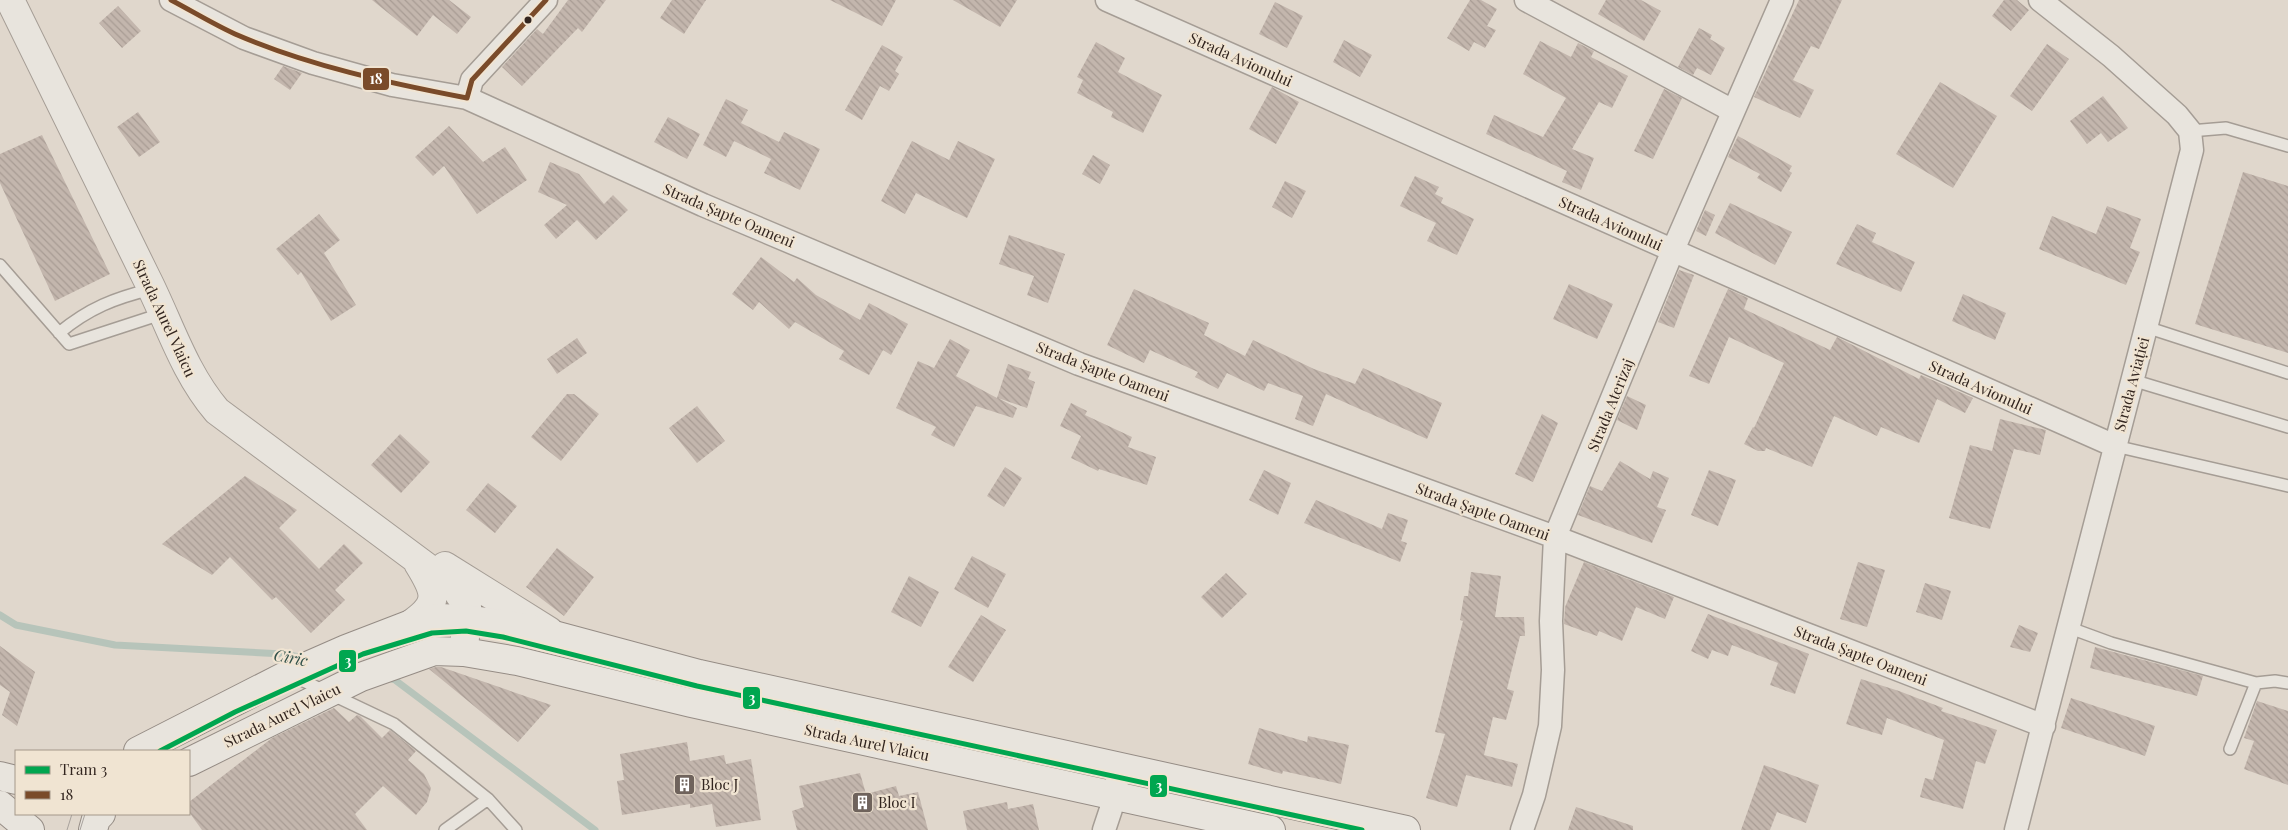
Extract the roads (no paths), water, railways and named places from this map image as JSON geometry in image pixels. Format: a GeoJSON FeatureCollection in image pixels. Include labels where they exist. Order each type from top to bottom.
{"type":"FeatureCollection","features":[{"type":"Feature","properties":{"kind":"main road","name":"Strada Aurel Vlaicu"},"geometry":{"type":"LineString","coordinates":[[10,0],[202,394],[216,411],[454,588],[467,606],[464,652]]}},
{"type":"Feature","properties":{"kind":"main road","name":"Strada Aurel Vlaicu"},"geometry":{"type":"LineString","coordinates":[[415,558],[451,568],[507,607],[559,636]]}},
{"type":"Feature","properties":{"kind":"main road"},"geometry":{"type":"LineString","coordinates":[[410,624],[426,614],[434,598],[432,586],[415,558]]}},
{"type":"Feature","properties":{"kind":"main road","name":"Strada Aurel Vlaicu"},"geometry":{"type":"LineString","coordinates":[[140,750],[290,674],[346,649],[410,624],[438,618],[466,619],[496,622],[559,636],[700,674],[1406,830]]}},
{"type":"Feature","properties":{"kind":"main road","name":"Strada Aurel Vlaicu"},"geometry":{"type":"LineString","coordinates":[[190,762],[360,678],[434,651],[464,652],[517,661],[692,703],[1271,830]]}},
{"type":"Feature","properties":{"kind":"main road"},"geometry":{"type":"LineString","coordinates":[[0,776],[15,780]]}},
{"type":"Feature","properties":{"kind":"main road"},"geometry":{"type":"LineString","coordinates":[[3,809],[30,830]]}},
{"type":"Feature","properties":{"kind":"main road"},"geometry":{"type":"LineString","coordinates":[[93,830],[96,819],[100,815]]}},
{"type":"Feature","properties":{"kind":"street","name":"Strada Șapte Oameni"},"geometry":{"type":"LineString","coordinates":[[171,0],[244,38],[313,63],[392,84],[467,98],[704,205],[1080,364],[1555,537],[2044,726]]}},
{"type":"Feature","properties":{"kind":"street"},"geometry":{"type":"LineString","coordinates":[[467,98],[472,80],[546,0]]}},
{"type":"Feature","properties":{"kind":"street","name":"Strada Avionului"},"geometry":{"type":"LineString","coordinates":[[1107,0],[2115,446]]}},
{"type":"Feature","properties":{"kind":"street"},"geometry":{"type":"LineString","coordinates":[[1526,0],[1733,111]]}},
{"type":"Feature","properties":{"kind":"street","name":"Strada Aterizaj"},"geometry":{"type":"LineString","coordinates":[[1522,830],[1534,795],[1550,726],[1553,670],[1551,622],[1555,537],[1673,250],[1782,0]]}},
{"type":"Feature","properties":{"kind":"street"},"geometry":{"type":"LineString","coordinates":[[2040,0],[2111,56],[2177,115],[2190,131]]}},
{"type":"Feature","properties":{"kind":"street","name":"Strada Aviației"},"geometry":{"type":"LineString","coordinates":[[2016,830],[2070,628],[2192,150],[2190,131]]}},
{"type":"Feature","properties":{"kind":"street"},"geometry":{"type":"LineString","coordinates":[[1104,830],[1120,767]]}},
{"type":"Feature","properties":{"kind":"lane"},"geometry":{"type":"LineString","coordinates":[[2190,131],[2226,128],[2288,146]]}},
{"type":"Feature","properties":{"kind":"lane"},"geometry":{"type":"LineString","coordinates":[[0,265],[70,344],[157,302]]}},
{"type":"Feature","properties":{"kind":"lane"},"geometry":{"type":"LineString","coordinates":[[59,333],[80,315],[112,300],[157,302]]}},
{"type":"Feature","properties":{"kind":"lane"},"geometry":{"type":"LineString","coordinates":[[2146,327],[2288,373]]}},
{"type":"Feature","properties":{"kind":"lane"},"geometry":{"type":"LineString","coordinates":[[2132,380],[2288,427]]}},
{"type":"Feature","properties":{"kind":"lane"},"geometry":{"type":"LineString","coordinates":[[2115,446],[2288,486]]}},
{"type":"Feature","properties":{"kind":"lane"},"geometry":{"type":"LineString","coordinates":[[2070,628],[2111,643],[2256,683],[2275,681],[2288,683]]}},
{"type":"Feature","properties":{"kind":"lane"},"geometry":{"type":"LineString","coordinates":[[290,674],[394,724],[488,799],[516,830]]}},
{"type":"Feature","properties":{"kind":"lane"},"geometry":{"type":"LineString","coordinates":[[2230,749],[2256,683]]}},
{"type":"Feature","properties":{"kind":"lane"},"geometry":{"type":"LineString","coordinates":[[445,830],[488,799]]}},
{"type":"Feature","properties":{"kind":"waterway","name":"Ciric"},"geometry":{"type":"LineString","coordinates":[[0,615],[16,625],[115,645],[284,654],[304,658]]}},
{"type":"Feature","properties":{"kind":"waterway","name":"Ciric"},"geometry":{"type":"LineString","coordinates":[[332,665],[355,670]]}},
{"type":"Feature","properties":{"kind":"waterway","name":"Ciric"},"geometry":{"type":"LineString","coordinates":[[385,677],[395,680],[595,830]]}},
{"type":"Feature","properties":{"kind":"tram line","name":"3"},"geometry":{"type":"LineString","coordinates":[[162,750],[235,712],[363,654],[432,633],[466,631],[503,637],[697,686],[1362,830]]}},
{"type":"Feature","properties":{"kind":"tram line"},"geometry":{"type":"LineString","coordinates":[[67,830],[72,815]]}},
{"type":"Feature","properties":{"kind":"tram line"},"geometry":{"type":"LineString","coordinates":[[80,830],[85,815]]}},
{"type":"Feature","properties":{"kind":"place","name":"Bloc J"},"geometry":{"type":"Point","coordinates":[685,784]}},
{"type":"Feature","properties":{"kind":"place","name":"Bloc I"},"geometry":{"type":"Point","coordinates":[862,802]}}]}
